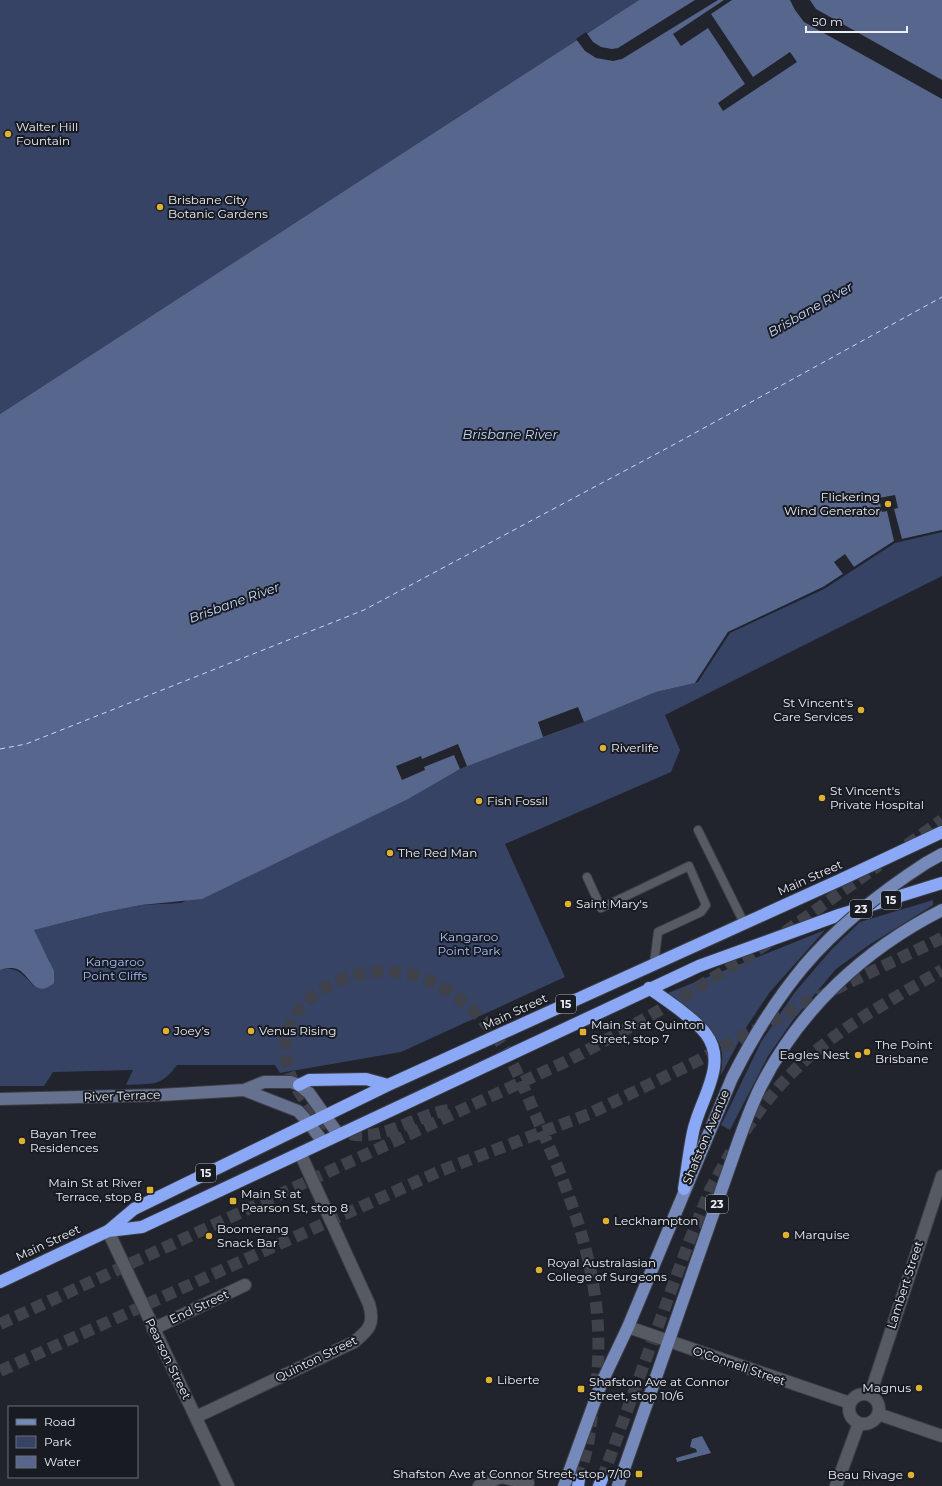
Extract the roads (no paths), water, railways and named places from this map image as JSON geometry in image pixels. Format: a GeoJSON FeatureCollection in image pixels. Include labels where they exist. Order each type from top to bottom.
{"type":"FeatureCollection","features":[{"type":"Feature","properties":{"kind":"highway","name":"Main Street"},"geometry":{"type":"LineString","coordinates":[[0,1282],[108,1231],[134,1209],[325,1115],[942,832]]}},
{"type":"Feature","properties":{"kind":"highway","name":"Main Street"},"geometry":{"type":"LineString","coordinates":[[108,1231],[142,1227],[649,988],[699,966],[839,915],[942,884]]}},
{"type":"Feature","properties":{"kind":"highway"},"geometry":{"type":"LineString","coordinates":[[649,988],[698,1026],[706,1034],[713,1049],[715,1066],[693,1131],[684,1189]]}},
{"type":"Feature","properties":{"kind":"highway"},"geometry":{"type":"LineString","coordinates":[[300,1085],[309,1080],[366,1079],[388,1085]]}},
{"type":"Feature","properties":{"kind":"main road","name":"Shafston Avenue"},"geometry":{"type":"LineString","coordinates":[[564,1486],[601,1384],[628,1326],[715,1114],[748,1046],[769,1011],[804,966],[848,920],[902,878],[942,854]]}},
{"type":"Feature","properties":{"kind":"main road","name":"23"},"geometry":{"type":"LineString","coordinates":[[618,1486],[750,1110],[761,1086],[781,1051],[811,1011],[852,970],[897,935],[942,910]]}},
{"type":"Feature","properties":{"kind":"main road","name":"River Terrace"},"geometry":{"type":"LineString","coordinates":[[0,1099],[160,1095],[244,1090],[264,1082],[286,1081],[300,1085]]}},
{"type":"Feature","properties":{"kind":"main road"},"geometry":{"type":"LineString","coordinates":[[300,1085],[309,1092],[338,1134]]}},
{"type":"Feature","properties":{"kind":"main road","name":"River Terrace"},"geometry":{"type":"LineString","coordinates":[[244,1090],[265,1099],[291,1107],[310,1123],[323,1142]]}},
{"type":"Feature","properties":{"kind":"street","name":"Quinton Street"},"geometry":{"type":"LineString","coordinates":[[196,1417],[354,1342],[370,1326],[372,1315],[369,1304],[300,1153]]}},
{"type":"Feature","properties":{"kind":"street","name":"Lambert Street"},"geometry":{"type":"LineString","coordinates":[[870,1395],[942,1176]]}},
{"type":"Feature","properties":{"kind":"street","name":"Pearson Street"},"geometry":{"type":"LineString","coordinates":[[108,1231],[228,1486]]}},
{"type":"Feature","properties":{"kind":"street","name":"End Street"},"geometry":{"type":"LineString","coordinates":[[153,1329],[246,1285]]}},
{"type":"Feature","properties":{"kind":"street","name":"O'Connell Street"},"geometry":{"type":"LineString","coordinates":[[628,1326],[850,1403]]}},
{"type":"Feature","properties":{"kind":"street"},"geometry":{"type":"LineString","coordinates":[[858,1395],[870,1395],[878,1403],[878,1414],[870,1423],[859,1422],[851,1416],[850,1403],[858,1395]]}},
{"type":"Feature","properties":{"kind":"street"},"geometry":{"type":"LineString","coordinates":[[878,1414],[942,1436]]}},
{"type":"Feature","properties":{"kind":"street"},"geometry":{"type":"LineString","coordinates":[[836,1486],[859,1422]]}},
{"type":"Feature","properties":{"kind":"street"},"geometry":{"type":"LineString","coordinates":[[479,1486],[501,1477],[528,1483]]}},
{"type":"Feature","properties":{"kind":"lane"},"geometry":{"type":"LineString","coordinates":[[698,830],[744,923]]}},
{"type":"Feature","properties":{"kind":"lane"},"geometry":{"type":"LineString","coordinates":[[587,877],[601,908],[689,866],[706,905],[701,912],[658,932],[654,964]]}},
{"type":"Feature","properties":{"kind":"water","name":"Brisbane River"},"geometry":{"type":"Polygon","coordinates":[[[639,0],[942,0],[942,530],[894,541],[823,587],[728,632],[695,683],[656,692],[584,722],[460,769],[408,799],[202,899],[141,905],[101,913],[34,930],[54,971],[54,983],[48,987],[42,989],[38,988],[17,969],[10,968],[0,970],[0,414],[639,0]]]}},
{"type":"Feature","properties":{"kind":"water"},"geometry":{"type":"Polygon","coordinates":[[[702,1436],[711,1453],[677,1462],[676,1458],[697,1452],[696,1449],[690,1447],[692,1439],[702,1436]]]}},
{"type":"Feature","properties":{"kind":"tunnel"},"geometry":{"type":"LineString","coordinates":[[907,845],[942,820]]}},
{"type":"Feature","properties":{"kind":"tunnel"},"geometry":{"type":"LineString","coordinates":[[785,932],[879,865]]}},
{"type":"Feature","properties":{"kind":"tunnel"},"geometry":{"type":"LineString","coordinates":[[0,1371],[440,1171],[589,1114],[695,1062],[804,1004],[942,938]]}},
{"type":"Feature","properties":{"kind":"tunnel"},"geometry":{"type":"LineString","coordinates":[[0,1324],[565,1062],[668,1005],[768,943]]}},
{"type":"Feature","properties":{"kind":"tunnel"},"geometry":{"type":"LineString","coordinates":[[745,1131],[773,1093],[806,1059],[818,1049],[858,1020],[942,970]]}},
{"type":"Feature","properties":{"kind":"tunnel"},"geometry":{"type":"LineString","coordinates":[[448,1110],[425,1116],[391,1130],[368,1135],[356,1135],[332,1128],[320,1119],[309,1106],[289,1072],[285,1046],[291,1023],[304,1004],[324,988],[348,978],[375,972],[403,973],[428,981],[453,994],[475,1012],[493,1032],[507,1053],[518,1075],[553,1155],[566,1188],[587,1254],[594,1287],[598,1322],[598,1357],[595,1394]]}},
{"type":"Feature","properties":{"kind":"tunnel"},"geometry":{"type":"LineString","coordinates":[[602,1479],[687,1247],[710,1190],[731,1152]]}},
{"type":"Feature","properties":{"kind":"tunnel"},"geometry":{"type":"LineString","coordinates":[[579,1479],[588,1445],[592,1416]]}},
{"type":"Feature","properties":{"kind":"place","name":"Walter Hill Fountain"},"geometry":{"type":"Point","coordinates":[8,134]}},
{"type":"Feature","properties":{"kind":"place","name":"Brisbane City Botanic Gardens"},"geometry":{"type":"Point","coordinates":[160,207]}},
{"type":"Feature","properties":{"kind":"place","name":"Flickering Wind Generator"},"geometry":{"type":"Point","coordinates":[888,504]}},
{"type":"Feature","properties":{"kind":"place","name":"St Vincent's Care Services"},"geometry":{"type":"Point","coordinates":[861,710]}},
{"type":"Feature","properties":{"kind":"place","name":"Riverlife"},"geometry":{"type":"Point","coordinates":[603,748]}},
{"type":"Feature","properties":{"kind":"place","name":"St Vincent's Private Hospital"},"geometry":{"type":"Point","coordinates":[822,798]}},
{"type":"Feature","properties":{"kind":"place","name":"Fish Fossil"},"geometry":{"type":"Point","coordinates":[479,801]}},
{"type":"Feature","properties":{"kind":"place","name":"The Red Man"},"geometry":{"type":"Point","coordinates":[390,853]}},
{"type":"Feature","properties":{"kind":"place","name":"Saint Mary's"},"geometry":{"type":"Point","coordinates":[568,904]}},
{"type":"Feature","properties":{"kind":"place","name":"Joey’s"},"geometry":{"type":"Point","coordinates":[166,1031]}},
{"type":"Feature","properties":{"kind":"place","name":"Venus Rising"},"geometry":{"type":"Point","coordinates":[251,1031]}},
{"type":"Feature","properties":{"kind":"place","name":"Main St at Quinton Street, stop 7"},"geometry":{"type":"Point","coordinates":[583,1032]}},
{"type":"Feature","properties":{"kind":"place","name":"The Point Brisbane"},"geometry":{"type":"Point","coordinates":[867,1052]}},
{"type":"Feature","properties":{"kind":"place","name":"Eagles Nest"},"geometry":{"type":"Point","coordinates":[858,1055]}},
{"type":"Feature","properties":{"kind":"place","name":"Bayan Tree Residences"},"geometry":{"type":"Point","coordinates":[22,1141]}},
{"type":"Feature","properties":{"kind":"place","name":"Main St at River Terrace, stop 8"},"geometry":{"type":"Point","coordinates":[150,1190]}},
{"type":"Feature","properties":{"kind":"place","name":"Main St at Pearson St, stop 8"},"geometry":{"type":"Point","coordinates":[233,1201]}},
{"type":"Feature","properties":{"kind":"place","name":"Leckhampton"},"geometry":{"type":"Point","coordinates":[606,1221]}},
{"type":"Feature","properties":{"kind":"place","name":"Marquise"},"geometry":{"type":"Point","coordinates":[786,1235]}},
{"type":"Feature","properties":{"kind":"place","name":"Boomerang Snack Bar"},"geometry":{"type":"Point","coordinates":[209,1236]}},
{"type":"Feature","properties":{"kind":"place","name":"Royal Australasian College of Surgeons"},"geometry":{"type":"Point","coordinates":[539,1270]}},
{"type":"Feature","properties":{"kind":"place","name":"Liberte"},"geometry":{"type":"Point","coordinates":[489,1380]}},
{"type":"Feature","properties":{"kind":"place","name":"Magnus"},"geometry":{"type":"Point","coordinates":[919,1388]}},
{"type":"Feature","properties":{"kind":"place","name":"Shafston Ave at Connor Street, stop 10/6"},"geometry":{"type":"Point","coordinates":[581,1389]}},
{"type":"Feature","properties":{"kind":"place","name":"Shafston Ave at Connor Street, stop 7/10"},"geometry":{"type":"Point","coordinates":[639,1474]}},
{"type":"Feature","properties":{"kind":"place","name":"Beau Rivage"},"geometry":{"type":"Point","coordinates":[911,1475]}},
{"type":"Feature","properties":{"kind":"park label","name":"Kangaroo Point Park"},"geometry":{"type":"Point","coordinates":[469,944]}},
{"type":"Feature","properties":{"kind":"park label","name":"Kangaroo Point Cliffs"},"geometry":{"type":"Point","coordinates":[115,969]}}]}
